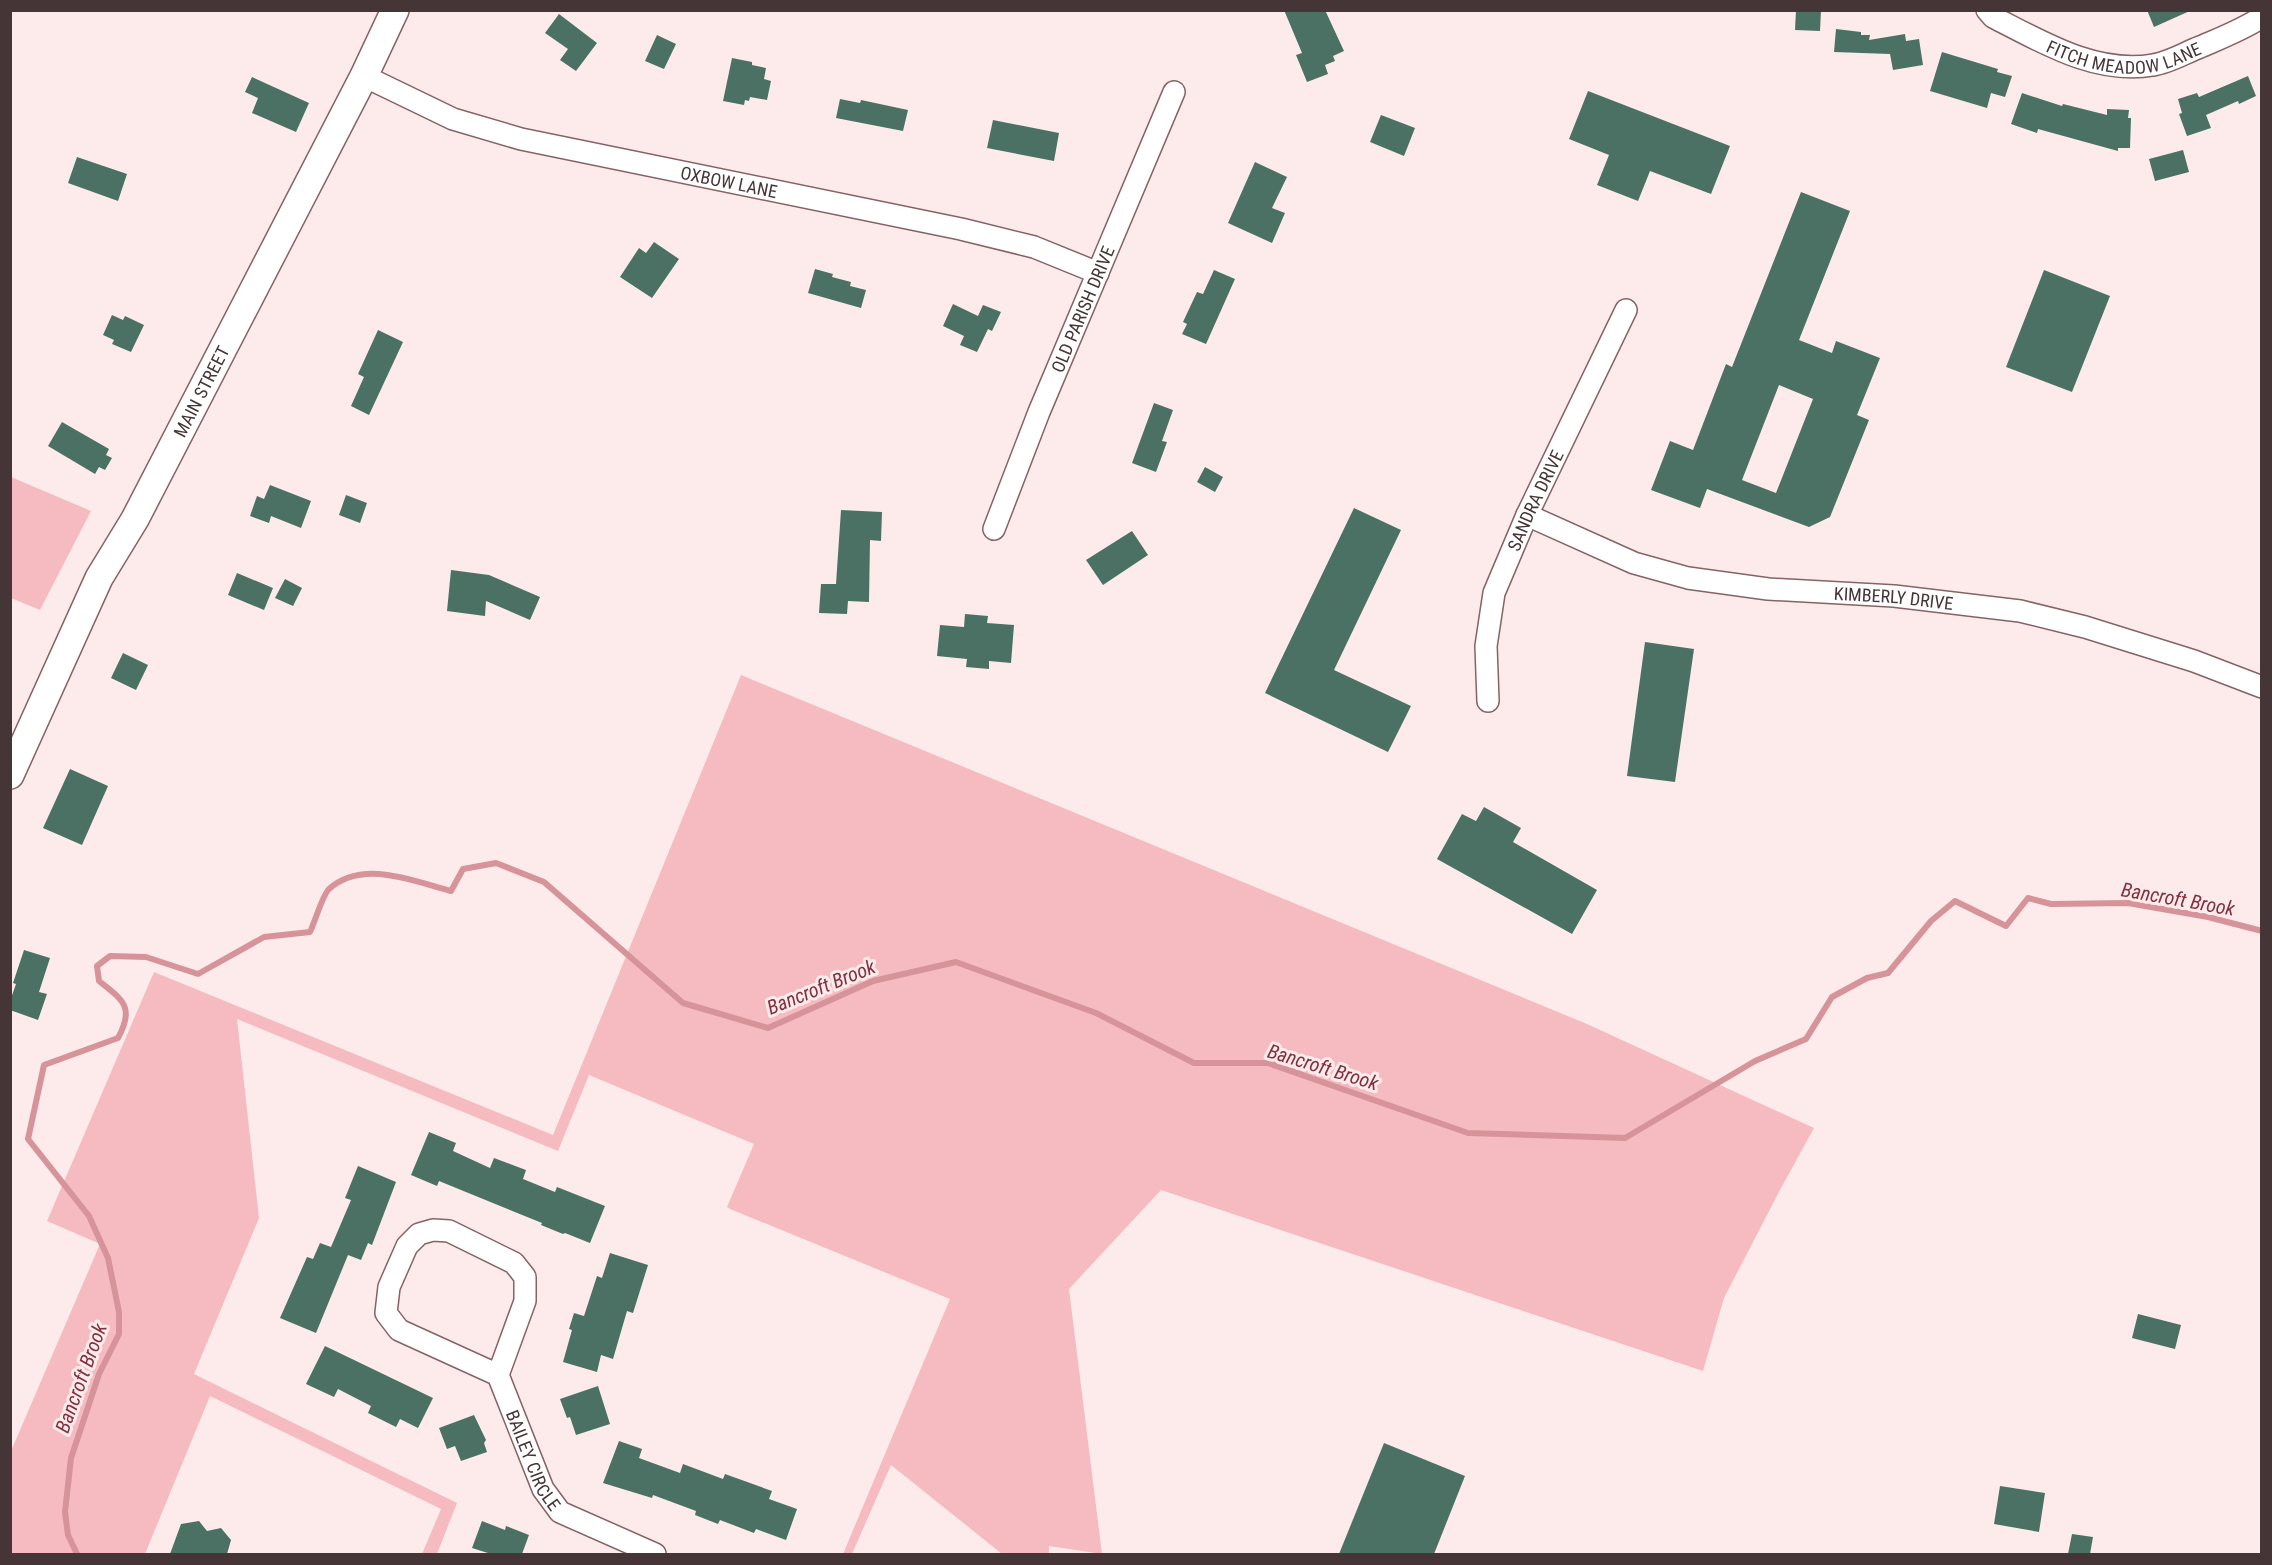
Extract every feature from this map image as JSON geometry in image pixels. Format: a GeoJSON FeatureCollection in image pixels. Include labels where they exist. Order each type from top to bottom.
{"type":"FeatureCollection","features":[{"type":"Feature","properties":{"kind":"street","name":"MAIN STREET"},"geometry":{"type":"LineString","coordinates":[[10,775],[99,578],[135,519],[364,76],[395,10]]}},
{"type":"Feature","properties":{"kind":"street","name":"FITCH MEADOW LANE"},"geometry":{"type":"LineString","coordinates":[[1986,10],[2004,22],[2063,51],[2101,64],[2131,68],[2156,65],[2244,28],[2262,17]]}},
{"type":"Feature","properties":{"kind":"street","name":"OXBOW LANE"},"geometry":{"type":"LineString","coordinates":[[364,76],[453,119],[521,139],[961,229],[1034,247],[1098,273]]}},
{"type":"Feature","properties":{"kind":"street","name":"OLD PARISH DRIVE"},"geometry":{"type":"LineString","coordinates":[[994,529],[1039,412],[1174,92]]}},
{"type":"Feature","properties":{"kind":"street","name":"SANDRA DRIVE"},"geometry":{"type":"LineString","coordinates":[[1488,701],[1486,646],[1494,593],[1527,515],[1626,310]]}},
{"type":"Feature","properties":{"kind":"street","name":"KIMBERLY DRIVE"},"geometry":{"type":"LineString","coordinates":[[1527,515],[1634,563],[1688,578],[1768,589],[1894,596],[2020,611],[2085,627],[2183,657],[2262,687]]}},
{"type":"Feature","properties":{"kind":"street"},"geometry":{"type":"LineString","coordinates":[[434,1230],[449,1231],[514,1263],[525,1277],[525,1301],[498,1375],[399,1330],[386,1313],[389,1287],[407,1246],[418,1234],[434,1230]]}},
{"type":"Feature","properties":{"kind":"street","name":"BAILEY CIRCLE"},"geometry":{"type":"LineString","coordinates":[[498,1375],[543,1489],[560,1512],[656,1554]]}},
{"type":"Feature","properties":{"kind":"shaded area"},"geometry":{"type":"Polygon","coordinates":[[[11,477],[91,511],[40,610],[11,598],[11,477]]]}},
{"type":"Feature","properties":{"kind":"shaded area"},"geometry":{"type":"Polygon","coordinates":[[[741,675],[1587,1024],[1814,1128],[1724,1298],[1703,1371],[1161,1190],[1069,1289],[1102,1554],[1049,1546],[1049,1554],[1002,1554],[891,1465],[852,1554],[843,1554],[950,1299],[730,1209],[727,1207],[754,1144],[589,1075],[558,1151],[237,1019],[259,1218],[194,1374],[457,1503],[437,1554],[422,1554],[441,1509],[210,1396],[145,1554],[11,1554],[11,1451],[100,1244],[47,1221],[154,972],[553,1135],[741,675]]]}},
{"type":"Feature","properties":{"kind":"building"},"geometry":{"type":"Polygon","coordinates":[[[1284,10],[1325,10],[1344,51],[1333,56],[1335,61],[1325,65],[1328,74],[1307,82],[1296,55],[1302,53],[1284,10]]]}},
{"type":"Feature","properties":{"kind":"building"},"geometry":{"type":"Polygon","coordinates":[[[1796,10],[1821,10],[1820,31],[1795,30],[1796,10]]]}},
{"type":"Feature","properties":{"kind":"building"},"geometry":{"type":"Polygon","coordinates":[[[2147,10],[2192,10],[2154,27],[2147,10]]]}},
{"type":"Feature","properties":{"kind":"building"},"geometry":{"type":"Polygon","coordinates":[[[559,14],[597,43],[576,71],[560,60],[568,49],[545,33],[559,14]]]}},
{"type":"Feature","properties":{"kind":"building"},"geometry":{"type":"Polygon","coordinates":[[[1836,29],[1870,35],[1869,40],[1905,34],[1906,41],[1919,39],[1923,65],[1893,70],[1890,54],[1834,52],[1836,29]]]}},
{"type":"Feature","properties":{"kind":"building"},"geometry":{"type":"Polygon","coordinates":[[[657,35],[676,44],[664,69],[645,61],[657,35]]]}},
{"type":"Feature","properties":{"kind":"building"},"geometry":{"type":"Polygon","coordinates":[[[1942,52],[1998,69],[1997,72],[2012,76],[2005,97],[1991,93],[1987,108],[1930,91],[1942,52]]]}},
{"type":"Feature","properties":{"kind":"building"},"geometry":{"type":"Polygon","coordinates":[[[732,58],[752,62],[752,65],[766,68],[764,79],[771,81],[767,100],[750,97],[749,101],[745,100],[744,105],[723,101],[732,58]]]}},
{"type":"Feature","properties":{"kind":"building"},"geometry":{"type":"Polygon","coordinates":[[[2248,76],[2256,96],[2206,115],[2211,128],[2187,136],[2179,114],[2182,113],[2178,99],[2197,93],[2199,97],[2248,76]]]}},
{"type":"Feature","properties":{"kind":"building"},"geometry":{"type":"Polygon","coordinates":[[[252,77],[309,103],[296,132],[252,113],[258,98],[245,92],[252,77]]]}},
{"type":"Feature","properties":{"kind":"building"},"geometry":{"type":"Polygon","coordinates":[[[1588,91],[1730,146],[1711,194],[1650,171],[1638,201],[1597,185],[1609,155],[1569,139],[1588,91]]]}},
{"type":"Feature","properties":{"kind":"building"},"geometry":{"type":"Polygon","coordinates":[[[2022,93],[2062,106],[2063,104],[2107,115],[2107,109],[2129,110],[2130,148],[2118,148],[2118,151],[2038,129],[2037,133],[2011,124],[2022,93]]]}},
{"type":"Feature","properties":{"kind":"building"},"geometry":{"type":"Polygon","coordinates":[[[840,99],[860,103],[861,100],[908,110],[903,131],[836,118],[840,99]]]}},
{"type":"Feature","properties":{"kind":"building"},"geometry":{"type":"Polygon","coordinates":[[[1381,115],[1415,128],[1404,156],[1370,142],[1381,115]]]}},
{"type":"Feature","properties":{"kind":"building"},"geometry":{"type":"Polygon","coordinates":[[[993,120],[1059,133],[1054,161],[987,148],[993,120]]]}},
{"type":"Feature","properties":{"kind":"building"},"geometry":{"type":"Polygon","coordinates":[[[2183,150],[2189,172],[2155,181],[2149,159],[2183,150]]]}},
{"type":"Feature","properties":{"kind":"building"},"geometry":{"type":"Polygon","coordinates":[[[77,157],[127,174],[118,201],[68,183],[77,157]]]}},
{"type":"Feature","properties":{"kind":"building"},"geometry":{"type":"Polygon","coordinates":[[[1255,162],[1287,177],[1272,208],[1285,213],[1272,243],[1228,223],[1255,162]]]}},
{"type":"Feature","properties":{"kind":"building"},"geometry":{"type":"Polygon","coordinates":[[[1801,192],[1850,211],[1799,340],[1832,353],[1836,341],[1880,358],[1857,415],[1869,420],[1830,517],[1809,527],[1707,489],[1700,508],[1651,490],[1670,441],[1693,450],[1726,364],[1732,367],[1801,192]],[[1779,385],[1742,480],[1776,493],[1813,399],[1779,385]]]}},
{"type":"Feature","properties":{"kind":"building"},"geometry":{"type":"Polygon","coordinates":[[[654,242],[679,259],[652,298],[620,277],[639,248],[646,253],[654,242]]]}},
{"type":"Feature","properties":{"kind":"building"},"geometry":{"type":"Polygon","coordinates":[[[815,269],[851,282],[850,286],[866,290],[861,308],[808,293],[815,269]]]}},
{"type":"Feature","properties":{"kind":"building"},"geometry":{"type":"Polygon","coordinates":[[[1214,270],[1235,279],[1206,344],[1182,334],[1187,324],[1183,322],[1197,292],[1203,294],[1214,270]]]}},
{"type":"Feature","properties":{"kind":"building"},"geometry":{"type":"Polygon","coordinates":[[[2044,270],[2110,296],[2072,392],[2006,367],[2044,270]]]}},
{"type":"Feature","properties":{"kind":"building"},"geometry":{"type":"Polygon","coordinates":[[[953,304],[978,316],[983,305],[1001,312],[992,331],[988,329],[977,352],[960,345],[964,336],[943,326],[953,304]]]}},
{"type":"Feature","properties":{"kind":"building"},"geometry":{"type":"Polygon","coordinates":[[[112,315],[123,320],[125,316],[144,325],[131,352],[112,344],[114,340],[103,335],[112,315]]]}},
{"type":"Feature","properties":{"kind":"building"},"geometry":{"type":"Polygon","coordinates":[[[378,330],[403,342],[369,415],[351,406],[364,377],[358,374],[378,330]]]}},
{"type":"Feature","properties":{"kind":"building"},"geometry":{"type":"Polygon","coordinates":[[[1154,403],[1173,410],[1162,441],[1167,442],[1156,472],[1132,463],[1154,403]]]}},
{"type":"Feature","properties":{"kind":"building"},"geometry":{"type":"Polygon","coordinates":[[[62,422],[109,449],[106,455],[112,458],[105,470],[99,467],[95,474],[48,446],[62,422]]]}},
{"type":"Feature","properties":{"kind":"building"},"geometry":{"type":"Polygon","coordinates":[[[1205,467],[1223,477],[1215,492],[1197,482],[1205,467]]]}},
{"type":"Feature","properties":{"kind":"building"},"geometry":{"type":"Polygon","coordinates":[[[270,485],[311,501],[301,528],[271,516],[269,523],[250,516],[257,496],[264,499],[270,485]]]}},
{"type":"Feature","properties":{"kind":"building"},"geometry":{"type":"Polygon","coordinates":[[[346,495],[367,503],[360,523],[339,515],[346,495]]]}},
{"type":"Feature","properties":{"kind":"building"},"geometry":{"type":"Polygon","coordinates":[[[1354,508],[1401,530],[1334,670],[1411,706],[1388,752],[1265,693],[1354,508]]]}},
{"type":"Feature","properties":{"kind":"building"},"geometry":{"type":"Polygon","coordinates":[[[841,510],[882,512],[881,541],[870,540],[869,602],[848,601],[847,614],[819,613],[821,584],[836,584],[841,510]]]}},
{"type":"Feature","properties":{"kind":"building"},"geometry":{"type":"Polygon","coordinates":[[[1132,531],[1148,555],[1103,585],[1086,560],[1132,531]]]}},
{"type":"Feature","properties":{"kind":"building"},"geometry":{"type":"Polygon","coordinates":[[[451,570],[489,575],[540,597],[530,620],[486,601],[485,616],[447,611],[451,570]]]}},
{"type":"Feature","properties":{"kind":"building"},"geometry":{"type":"Polygon","coordinates":[[[237,573],[273,588],[264,610],[228,595],[237,573]]]}},
{"type":"Feature","properties":{"kind":"building"},"geometry":{"type":"Polygon","coordinates":[[[285,579],[302,588],[293,606],[275,598],[285,579]]]}},
{"type":"Feature","properties":{"kind":"building"},"geometry":{"type":"Polygon","coordinates":[[[965,614],[988,616],[987,623],[1014,625],[1011,663],[989,661],[989,669],[966,667],[967,659],[937,656],[940,625],[964,627],[965,614]]]}},
{"type":"Feature","properties":{"kind":"building"},"geometry":{"type":"Polygon","coordinates":[[[1645,642],[1694,649],[1675,782],[1627,776],[1645,642]]]}},
{"type":"Feature","properties":{"kind":"building"},"geometry":{"type":"Polygon","coordinates":[[[123,653],[148,665],[136,690],[111,678],[123,653]]]}},
{"type":"Feature","properties":{"kind":"building"},"geometry":{"type":"Polygon","coordinates":[[[70,769],[108,786],[82,845],[43,828],[70,769]]]}},
{"type":"Feature","properties":{"kind":"building"},"geometry":{"type":"Polygon","coordinates":[[[1484,807],[1521,828],[1513,842],[1597,890],[1572,934],[1437,859],[1462,814],[1476,821],[1484,807]]]}},
{"type":"Feature","properties":{"kind":"building"},"geometry":{"type":"Polygon","coordinates":[[[24,950],[50,958],[39,992],[47,994],[38,1020],[10,1010],[10,1001],[16,984],[13,983],[24,950]]]}},
{"type":"Feature","properties":{"kind":"building"},"geometry":{"type":"Polygon","coordinates":[[[429,1132],[456,1143],[453,1151],[490,1168],[494,1158],[526,1170],[523,1179],[555,1192],[557,1187],[605,1206],[590,1243],[541,1225],[542,1223],[439,1181],[437,1186],[411,1175],[429,1132]]]}},
{"type":"Feature","properties":{"kind":"building"},"geometry":{"type":"Polygon","coordinates":[[[358,1166],[396,1182],[372,1245],[368,1243],[361,1260],[348,1255],[316,1333],[280,1318],[307,1257],[313,1259],[320,1243],[331,1247],[351,1200],[345,1198],[358,1166]]]}},
{"type":"Feature","properties":{"kind":"building"},"geometry":{"type":"Polygon","coordinates":[[[610,1253],[648,1265],[633,1313],[627,1311],[613,1359],[601,1355],[597,1372],[563,1362],[574,1313],[584,1316],[597,1276],[602,1278],[610,1253]]]}},
{"type":"Feature","properties":{"kind":"building"},"geometry":{"type":"Polygon","coordinates":[[[2138,1314],[2181,1325],[2175,1349],[2132,1338],[2138,1314]]]}},
{"type":"Feature","properties":{"kind":"building"},"geometry":{"type":"Polygon","coordinates":[[[325,1346],[433,1398],[418,1428],[400,1419],[396,1427],[368,1413],[371,1406],[338,1389],[334,1397],[306,1384],[325,1346]]]}},
{"type":"Feature","properties":{"kind":"building"},"geometry":{"type":"Polygon","coordinates":[[[598,1386],[610,1424],[576,1435],[570,1417],[567,1418],[560,1399],[598,1386]]]}},
{"type":"Feature","properties":{"kind":"building"},"geometry":{"type":"Polygon","coordinates":[[[474,1415],[486,1440],[484,1443],[487,1452],[461,1461],[455,1446],[447,1449],[439,1428],[474,1415]]]}},
{"type":"Feature","properties":{"kind":"building"},"geometry":{"type":"Polygon","coordinates":[[[619,1441],[642,1449],[639,1458],[680,1473],[683,1464],[723,1479],[725,1474],[772,1491],[769,1499],[797,1509],[786,1540],[756,1529],[754,1533],[720,1520],[718,1524],[695,1515],[696,1511],[653,1495],[652,1498],[603,1483],[619,1441]]]}},
{"type":"Feature","properties":{"kind":"building"},"geometry":{"type":"Polygon","coordinates":[[[1384,1443],[1465,1476],[1434,1554],[1339,1554],[1384,1443]]]}},
{"type":"Feature","properties":{"kind":"building"},"geometry":{"type":"Polygon","coordinates":[[[2000,1486],[2045,1493],[2039,1532],[1994,1524],[2000,1486]]]}},
{"type":"Feature","properties":{"kind":"building"},"geometry":{"type":"Polygon","coordinates":[[[199,1521],[207,1531],[221,1528],[231,1540],[227,1554],[170,1554],[181,1524],[199,1521]]]}},
{"type":"Feature","properties":{"kind":"building"},"geometry":{"type":"Polygon","coordinates":[[[482,1521],[505,1530],[506,1526],[529,1535],[522,1554],[491,1554],[472,1548],[482,1521]]]}},
{"type":"Feature","properties":{"kind":"building"},"geometry":{"type":"Polygon","coordinates":[[[2072,1534],[2093,1537],[2090,1554],[2068,1554],[2072,1534]]]}},
{"type":"Feature","properties":{"kind":"waterway","name":"Bancroft Brook"},"geometry":{"type":"LineString","coordinates":[[77,1554],[68,1535],[65,1512],[71,1458],[99,1374],[119,1334],[119,1312],[108,1258],[89,1216],[28,1139],[44,1065],[118,1038],[126,1019],[126,1011],[120,999],[99,981],[97,966],[110,956],[146,957],[198,974],[264,937],[310,932],[329,889],[342,880],[357,875],[388,875],[451,891],[463,869],[496,863],[544,882],[683,1003],[768,1028],[873,981],[956,962],[1096,1013],[1194,1063],[1268,1063],[1468,1133],[1625,1138],[1755,1061],[1806,1039],[1832,997],[1867,978],[1888,973],[1931,921],[1955,901],[2006,926],[2028,898],[2051,904],[2128,903],[2208,917],[2262,931]]}}]}
